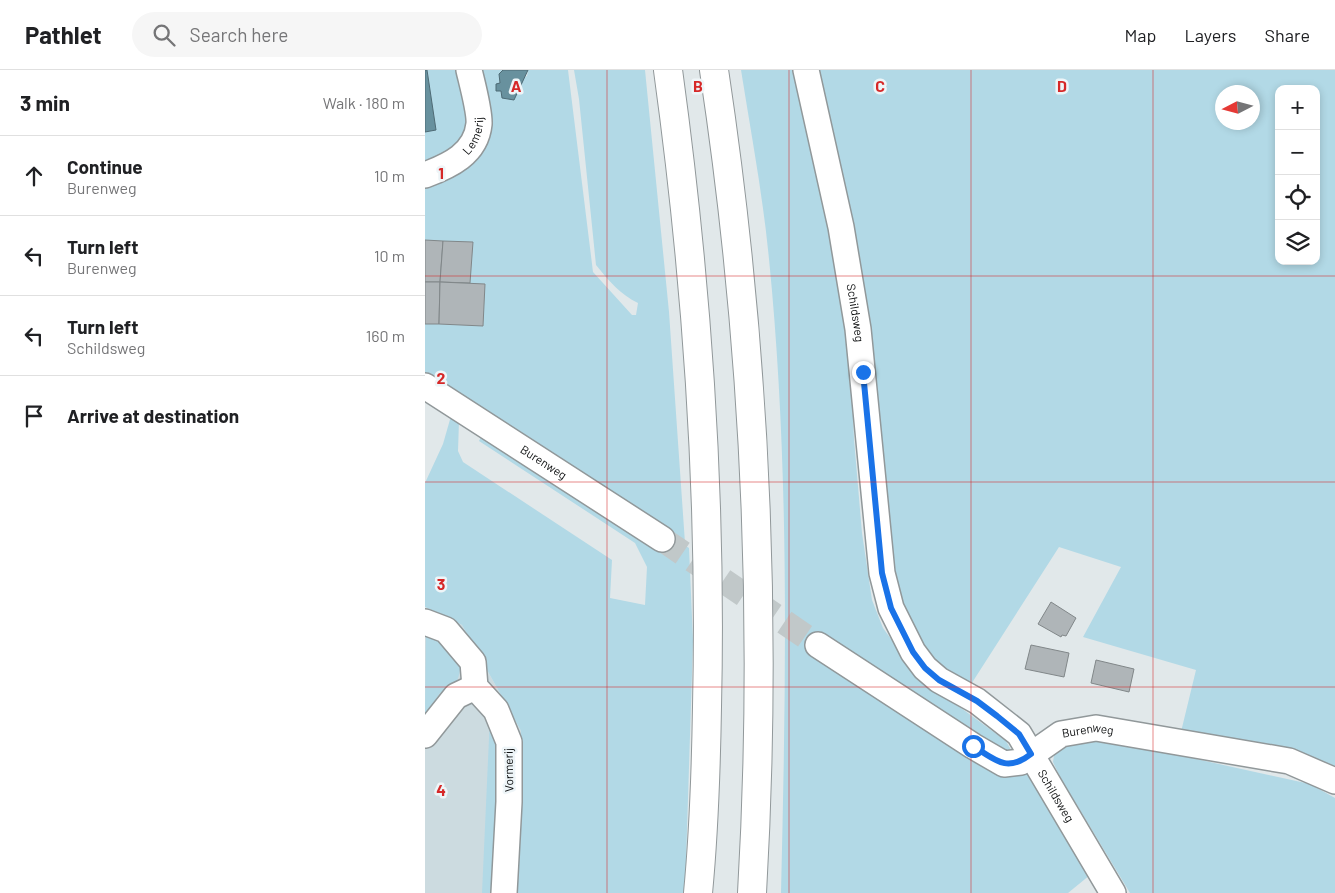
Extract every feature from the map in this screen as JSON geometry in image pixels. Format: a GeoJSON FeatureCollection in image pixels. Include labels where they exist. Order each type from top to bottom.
{"type":"FeatureCollection","features":[{"type":"Feature","properties":{"kind":"highway"},"geometry":{"type":"LineString","coordinates":[[668,70],[695,303],[707,520],[709,614],[704,834],[698,893]]}},
{"type":"Feature","properties":{"kind":"highway"},"geometry":{"type":"LineString","coordinates":[[714,70],[742,296],[752,439],[758,637],[756,828],[752,893]]}},
{"type":"Feature","properties":{"kind":"highway"},"geometry":{"type":"LineString","coordinates":[[756,828],[764,893]]}},
{"type":"Feature","properties":{"kind":"street","name":"Lemerij"},"geometry":{"type":"LineString","coordinates":[[425,175],[459,160],[470,147],[479,124],[469,70]]}},
{"type":"Feature","properties":{"kind":"street","name":"Schildsweg"},"geometry":{"type":"LineString","coordinates":[[806,70],[837,209],[858,328],[882,573],[891,608],[913,652],[925,668],[939,680],[977,701],[1019,734],[1113,893]]}},
{"type":"Feature","properties":{"kind":"street","name":"Burenweg"},"geometry":{"type":"LineString","coordinates":[[425,386],[662,539]]}},
{"type":"Feature","properties":{"kind":"street"},"geometry":{"type":"LineString","coordinates":[[425,622],[446,630],[473,662],[475,688],[456,696],[425,735]]}},
{"type":"Feature","properties":{"kind":"street","name":"Burenweg"},"geometry":{"type":"LineString","coordinates":[[818,645],[997,761],[1014,764],[1061,734],[1096,728],[1289,761],[1335,781]]}},
{"type":"Feature","properties":{"kind":"street","name":"Vormerij"},"geometry":{"type":"LineString","coordinates":[[475,688],[496,710],[509,742],[509,802],[504,893]]}},
{"type":"Feature","properties":{"kind":"shaded area"},"geometry":{"type":"Polygon","coordinates":[[[425,70],[427,70],[436,130],[425,132],[425,70]]]}},
{"type":"Feature","properties":{"kind":"shaded area"},"geometry":{"type":"Polygon","coordinates":[[[427,70],[460,70],[466,114],[463,135],[458,144],[450,152],[425,165],[425,132],[436,130],[427,70]]]}},
{"type":"Feature","properties":{"kind":"shaded area"},"geometry":{"type":"Polygon","coordinates":[[[479,70],[503,70],[499,74],[500,83],[496,91],[527,76],[528,70],[568,70],[593,272],[632,315],[636,315],[638,303],[610,282],[596,265],[579,99],[574,70],[645,70],[669,312],[685,543],[674,538],[689,548],[693,641],[685,893],[515,893],[521,731],[462,625],[425,607],[425,483],[443,444],[451,416],[459,421],[458,451],[463,462],[612,560],[610,598],[645,605],[647,567],[635,543],[479,441],[482,435],[425,379],[425,186],[463,167],[479,70]]]}},
{"type":"Feature","properties":{"kind":"shaded area"},"geometry":{"type":"Polygon","coordinates":[[[503,70],[528,70],[514,100],[502,98],[501,91],[496,91],[496,84],[500,83],[499,74],[503,70]]]}},
{"type":"Feature","properties":{"kind":"shaded area"},"geometry":{"type":"Polygon","coordinates":[[[741,70],[796,70],[849,328],[854,439],[862,533],[872,600],[883,628],[918,676],[938,694],[961,708],[1006,741],[1021,768],[1031,773],[1090,875],[1068,893],[781,893],[785,576],[780,417],[769,259],[760,188],[741,70]]]}},
{"type":"Feature","properties":{"kind":"shaded area"},"geometry":{"type":"Polygon","coordinates":[[[813,70],[1335,70],[1335,775],[1180,736],[1196,670],[1083,637],[1121,567],[1059,547],[968,689],[931,663],[895,599],[813,70]]]}},
{"type":"Feature","properties":{"kind":"shaded area"},"geometry":{"type":"Polygon","coordinates":[[[425,608],[462,625],[521,731],[515,893],[425,893],[425,608]]]}},
{"type":"Feature","properties":{"kind":"shaded area"},"geometry":{"type":"Polygon","coordinates":[[[426,635],[438,636],[461,664],[456,683],[450,689],[440,693],[425,715],[426,635]]]}},
{"type":"Feature","properties":{"kind":"shaded area"},"geometry":{"type":"Polygon","coordinates":[[[490,716],[501,731],[493,893],[482,893],[490,716]]]}},
{"type":"Feature","properties":{"kind":"shaded area"},"geometry":{"type":"Polygon","coordinates":[[[1082,739],[1097,739],[1137,746],[1310,784],[1335,798],[1335,893],[1130,893],[1060,777],[1053,762],[1055,749],[1082,739]]]}},
{"type":"Feature","properties":{"kind":"building"},"geometry":{"type":"Polygon","coordinates":[[[425,240],[443,241],[440,282],[425,282],[425,240]]]}},
{"type":"Feature","properties":{"kind":"building"},"geometry":{"type":"Polygon","coordinates":[[[443,241],[473,242],[470,283],[440,282],[443,241]]]}},
{"type":"Feature","properties":{"kind":"building"},"geometry":{"type":"Polygon","coordinates":[[[425,282],[440,282],[439,324],[425,324],[425,282]]]}},
{"type":"Feature","properties":{"kind":"building"},"geometry":{"type":"Polygon","coordinates":[[[440,282],[485,284],[483,326],[439,324],[440,282]]]}},
{"type":"Feature","properties":{"kind":"building"},"geometry":{"type":"Polygon","coordinates":[[[1051,602],[1076,618],[1066,636],[1062,635],[1061,637],[1038,624],[1051,602]]]}},
{"type":"Feature","properties":{"kind":"building"},"geometry":{"type":"Polygon","coordinates":[[[1031,645],[1069,653],[1064,677],[1025,669],[1031,645]]]}},
{"type":"Feature","properties":{"kind":"building"},"geometry":{"type":"Polygon","coordinates":[[[1096,660],[1134,669],[1129,692],[1091,683],[1096,660]]]}},
{"type":"Feature","properties":{"kind":"tunnel"},"geometry":{"type":"LineString","coordinates":[[662,539],[818,645]]}},
{"type":"Feature","properties":{"kind":"route"},"geometry":{"type":"LineString","coordinates":[[863,372],[882,573],[891,608],[913,652],[925,668],[939,680],[977,701],[997,716],[1019,734],[1031,754],[1021,762],[1005,764],[973,746]]}}]}
